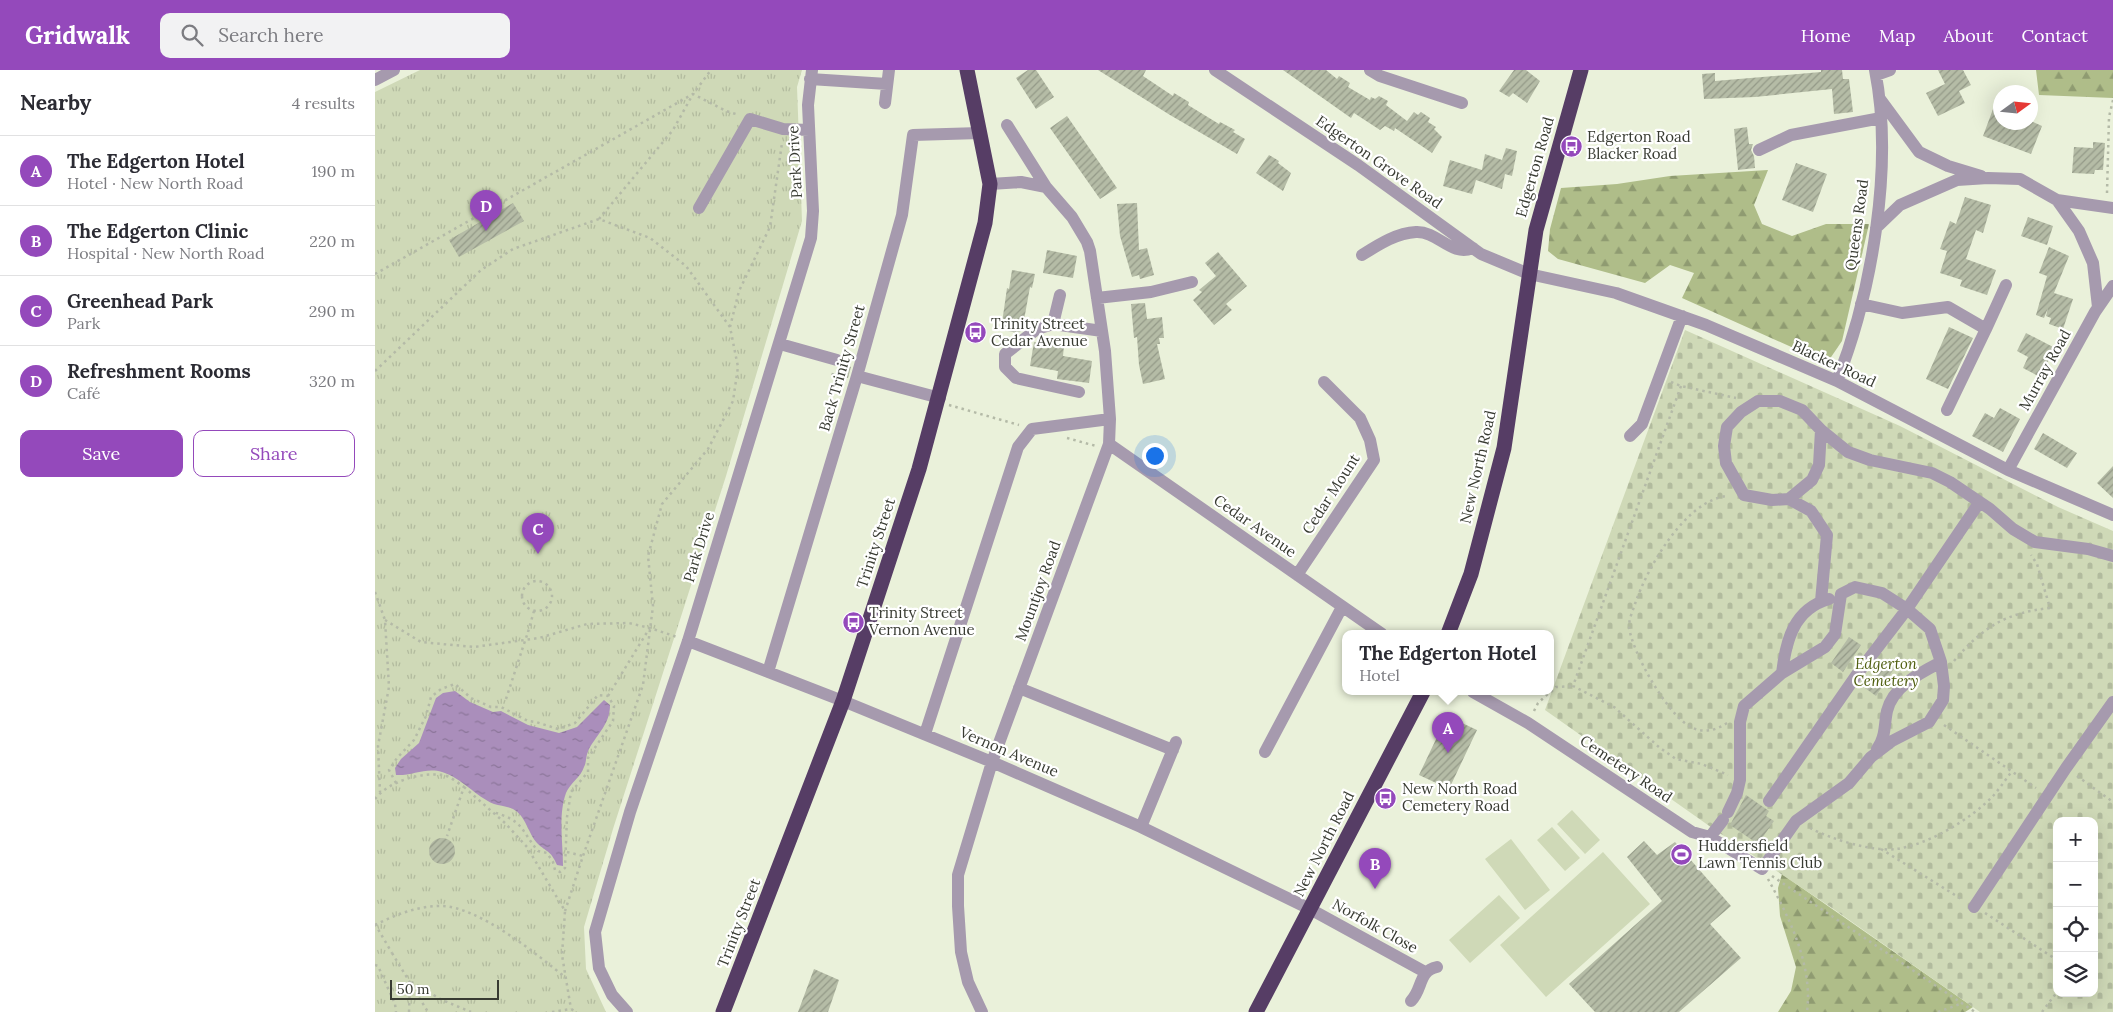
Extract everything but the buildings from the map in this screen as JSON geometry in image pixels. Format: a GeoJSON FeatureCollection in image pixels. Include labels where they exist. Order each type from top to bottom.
{"type":"FeatureCollection","features":[{"type":"Feature","properties":{"kind":"highway","name":"Trinity Street"},"geometry":{"type":"LineString","coordinates":[[723,1012],[843,701],[919,469],[985,223],[990,184],[967,70]]}},
{"type":"Feature","properties":{"kind":"highway","name":"Edgerton Road"},"geometry":{"type":"LineString","coordinates":[[1529,274],[1538,221],[1581,70]]}},
{"type":"Feature","properties":{"kind":"highway","name":"New North Road"},"geometry":{"type":"LineString","coordinates":[[1450,630],[1471,574],[1504,448],[1529,274]]}},
{"type":"Feature","properties":{"kind":"highway","name":"New North Road"},"geometry":{"type":"LineString","coordinates":[[1256,1012],[1421,695]]}},
{"type":"Feature","properties":{"kind":"street"},"geometry":{"type":"LineString","coordinates":[[375,80],[394,70]]}},
{"type":"Feature","properties":{"kind":"street"},"geometry":{"type":"LineString","coordinates":[[885,103],[889,70]]}},
{"type":"Feature","properties":{"kind":"street","name":"Edgerton Grove Road"},"geometry":{"type":"LineString","coordinates":[[1215,70],[1358,165],[1481,254],[1529,274]]}},
{"type":"Feature","properties":{"kind":"street"},"geometry":{"type":"LineString","coordinates":[[1370,70],[1380,76],[1462,103]]}},
{"type":"Feature","properties":{"kind":"street"},"geometry":{"type":"LineString","coordinates":[[1876,73],[1890,70]]}},
{"type":"Feature","properties":{"kind":"street","name":"Queens Road"},"geometry":{"type":"LineString","coordinates":[[1837,381],[1849,349],[1861,304],[1876,228],[1881,162],[1881,118],[1876,73]]}},
{"type":"Feature","properties":{"kind":"street","name":"Park Drive"},"geometry":{"type":"LineString","coordinates":[[627,1012],[612,995],[599,968],[595,932],[630,812],[687,640],[811,238],[813,211],[808,105],[811,75],[887,84]]}},
{"type":"Feature","properties":{"kind":"street"},"geometry":{"type":"LineString","coordinates":[[1880,99],[1919,152],[1948,166],[1988,178]]}},
{"type":"Feature","properties":{"kind":"street"},"geometry":{"type":"LineString","coordinates":[[699,208],[750,118],[783,129],[809,130]]}},
{"type":"Feature","properties":{"kind":"street"},"geometry":{"type":"LineString","coordinates":[[1759,150],[1791,136],[1881,118]]}},
{"type":"Feature","properties":{"kind":"street","name":"Mountjoy Road"},"geometry":{"type":"LineString","coordinates":[[982,1012],[968,982],[961,952],[957,906],[958,875],[992,762],[1109,444],[1110,419],[1102,331],[1092,261],[1087,242],[1064,206],[1046,187],[1007,125]]}},
{"type":"Feature","properties":{"kind":"street","name":"Back Trinity Street"},"geometry":{"type":"LineString","coordinates":[[768,672],[857,376],[902,215],[913,134],[980,133]]}},
{"type":"Feature","properties":{"kind":"street"},"geometry":{"type":"LineString","coordinates":[[1876,228],[1900,205],[1957,180],[1988,178],[2020,179],[2057,200],[2110,208]]}},
{"type":"Feature","properties":{"kind":"street"},"geometry":{"type":"LineString","coordinates":[[990,184],[1021,182],[1046,187]]}},
{"type":"Feature","properties":{"kind":"street"},"geometry":{"type":"LineString","coordinates":[[2057,200],[2079,231],[2093,263],[2099,307]]}},
{"type":"Feature","properties":{"kind":"street"},"geometry":{"type":"LineString","coordinates":[[1362,255],[1385,241],[1417,232],[1433,235],[1459,251],[1473,248]]}},
{"type":"Feature","properties":{"kind":"street","name":"Blacker Road"},"geometry":{"type":"LineString","coordinates":[[1529,274],[1615,293],[1682,316],[1837,381],[2008,470],[2113,515]]}},
{"type":"Feature","properties":{"kind":"street"},"geometry":{"type":"LineString","coordinates":[[1097,298],[1151,292],[1192,282]]}},
{"type":"Feature","properties":{"kind":"street"},"geometry":{"type":"LineString","coordinates":[[1947,410],[2006,286]]}},
{"type":"Feature","properties":{"kind":"street","name":"Murray Road"},"geometry":{"type":"LineString","coordinates":[[2008,470],[2099,307],[2113,286]]}},
{"type":"Feature","properties":{"kind":"street"},"geometry":{"type":"LineString","coordinates":[[1053,324],[1060,295]]}},
{"type":"Feature","properties":{"kind":"street"},"geometry":{"type":"LineString","coordinates":[[1861,304],[1902,313],[1948,307],[1986,329]]}},
{"type":"Feature","properties":{"kind":"street"},"geometry":{"type":"LineString","coordinates":[[1630,436],[1642,424],[1682,316]]}},
{"type":"Feature","properties":{"kind":"street"},"geometry":{"type":"LineString","coordinates":[[1079,392],[1017,378],[1005,367],[1005,354],[1037,329],[1053,324],[1102,331]]}},
{"type":"Feature","properties":{"kind":"street"},"geometry":{"type":"LineString","coordinates":[[779,344],[837,360]]}},
{"type":"Feature","properties":{"kind":"street"},"geometry":{"type":"LineString","coordinates":[[857,376],[939,400]]}},
{"type":"Feature","properties":{"kind":"street","name":"Cedar Mount"},"geometry":{"type":"LineString","coordinates":[[1297,575],[1374,460],[1370,440],[1360,418],[1324,382]]}},
{"type":"Feature","properties":{"kind":"street"},"geometry":{"type":"LineString","coordinates":[[1821,430],[1819,465],[1812,480],[1789,498],[1772,500],[1744,495],[1726,463],[1723,446],[1727,427],[1741,412],[1758,401],[1780,401],[1802,410],[1821,430],[1848,452],[1870,460],[1932,473],[1950,482],[1979,503],[1990,508],[2018,532],[2035,542],[2113,556]]}},
{"type":"Feature","properties":{"kind":"street"},"geometry":{"type":"LineString","coordinates":[[925,734],[1017,446],[1032,429],[1110,419]]}},
{"type":"Feature","properties":{"kind":"street","name":"Cedar Avenue"},"geometry":{"type":"LineString","coordinates":[[1109,444],[1376,630]]}},
{"type":"Feature","properties":{"kind":"street"},"geometry":{"type":"LineString","coordinates":[[1789,498],[1811,511],[1827,535],[1821,601]]}},
{"type":"Feature","properties":{"kind":"street"},"geometry":{"type":"LineString","coordinates":[[1769,801],[1857,673],[1907,609],[1979,503]]}},
{"type":"Feature","properties":{"kind":"street"},"geometry":{"type":"LineString","coordinates":[[1782,673],[1790,632],[1798,618],[1821,601],[1855,587],[1882,593],[1907,609],[1930,629],[1942,668],[1943,700],[1929,722],[1892,741],[1871,757]]}},
{"type":"Feature","properties":{"kind":"street"},"geometry":{"type":"LineString","coordinates":[[1710,837],[1725,816],[1737,793],[1740,780],[1740,722],[1744,706],[1782,673],[1825,647],[1835,634],[1841,594]]}},
{"type":"Feature","properties":{"kind":"street"},"geometry":{"type":"LineString","coordinates":[[1265,752],[1342,607]]}},
{"type":"Feature","properties":{"kind":"street","name":"Vernon Avenue"},"geometry":{"type":"LineString","coordinates":[[687,640],[992,762],[1141,827],[1310,909]]}},
{"type":"Feature","properties":{"kind":"street"},"geometry":{"type":"LineString","coordinates":[[1762,869],[1796,821],[1849,783],[1871,757],[1883,741],[1887,710],[1892,698],[1914,676],[1942,668]]}},
{"type":"Feature","properties":{"kind":"street"},"geometry":{"type":"LineString","coordinates":[[1019,688],[1175,746],[1141,827]]}},
{"type":"Feature","properties":{"kind":"street","name":"Cemetery Road"},"geometry":{"type":"LineString","coordinates":[[1478,695],[1528,723],[1692,832],[1710,837],[1762,869]]}},
{"type":"Feature","properties":{"kind":"street"},"geometry":{"type":"LineString","coordinates":[[1974,906],[2066,768],[2113,702]]}},
{"type":"Feature","properties":{"kind":"street","name":"Norfolk Close"},"geometry":{"type":"LineString","coordinates":[[1310,909],[1425,972]]}},
{"type":"Feature","properties":{"kind":"street","name":"Norfolk Close"},"geometry":{"type":"LineString","coordinates":[[1411,1000],[1419,990],[1425,972],[1437,967]]}},
{"type":"Feature","properties":{"kind":"path"},"geometry":{"type":"LineString","coordinates":[[375,371],[481,270],[513,249],[599,220],[673,130],[693,94],[711,70]]}},
{"type":"Feature","properties":{"kind":"path"},"geometry":{"type":"LineString","coordinates":[[693,94],[726,111],[750,118]]}},
{"type":"Feature","properties":{"kind":"path"},"geometry":{"type":"LineString","coordinates":[[375,274],[693,94]]}},
{"type":"Feature","properties":{"kind":"path"},"geometry":{"type":"LineString","coordinates":[[2110,208],[2109,117],[2113,100]]}},
{"type":"Feature","properties":{"kind":"path"},"geometry":{"type":"LineString","coordinates":[[730,328],[739,291],[770,227],[783,129]]}},
{"type":"Feature","properties":{"kind":"path"},"geometry":{"type":"LineString","coordinates":[[571,1009],[562,955],[565,911],[643,685],[653,606],[648,556],[662,504],[708,449],[733,400],[738,367],[730,328],[686,266],[650,238],[599,220]]}},
{"type":"Feature","properties":{"kind":"path"},"geometry":{"type":"LineString","coordinates":[[1573,686],[1681,386],[1734,398],[1758,401]]}},
{"type":"Feature","properties":{"kind":"path"},"geometry":{"type":"LineString","coordinates":[[939,400],[1032,429]]}},
{"type":"Feature","properties":{"kind":"path"},"geometry":{"type":"LineString","coordinates":[[1744,495],[1724,496],[1711,501],[1690,515],[1660,550],[1639,593],[1629,623],[1631,640],[1651,680],[1670,710],[1691,728],[1710,731],[1726,724],[1744,706]]}},
{"type":"Feature","properties":{"kind":"path"},"geometry":{"type":"LineString","coordinates":[[1942,668],[1977,637],[1999,621],[2024,611],[2050,608],[2037,564],[2018,532]]}},
{"type":"Feature","properties":{"kind":"path"},"geometry":{"type":"LineString","coordinates":[[540,582],[548,587],[551,600],[543,610],[534,611],[525,605],[522,596],[526,587],[540,582]]}},
{"type":"Feature","properties":{"kind":"path"},"geometry":{"type":"LineString","coordinates":[[375,592],[385,620],[389,687],[378,746],[380,792]]}},
{"type":"Feature","properties":{"kind":"path"},"geometry":{"type":"LineString","coordinates":[[507,699],[534,611]]}},
{"type":"Feature","properties":{"kind":"path"},"geometry":{"type":"LineString","coordinates":[[385,620],[421,642],[474,647],[539,638],[587,624],[629,623],[687,640]]}},
{"type":"Feature","properties":{"kind":"path"},"geometry":{"type":"LineString","coordinates":[[608,696],[650,628]]}},
{"type":"Feature","properties":{"kind":"path"},"geometry":{"type":"LineString","coordinates":[[396,783],[389,770],[397,758],[414,740],[426,716],[431,697],[441,689],[455,684],[471,698],[491,707],[501,707],[528,721],[558,729],[575,723],[599,695],[608,696],[615,706],[613,721],[588,758],[588,772],[571,792],[567,817],[565,868],[560,872],[555,870],[553,862],[547,854],[538,851],[519,823],[511,817],[493,812]]}},
{"type":"Feature","properties":{"kind":"path"},"geometry":{"type":"LineString","coordinates":[[1554,689],[1573,686],[1614,708],[1660,748],[1676,759],[1702,764],[1740,780]]}},
{"type":"Feature","properties":{"kind":"path"},"geometry":{"type":"LineString","coordinates":[[1528,723],[1538,703],[1547,695]]}},
{"type":"Feature","properties":{"kind":"path"},"geometry":{"type":"LineString","coordinates":[[1932,717],[2048,796]]}},
{"type":"Feature","properties":{"kind":"path"},"geometry":{"type":"LineString","coordinates":[[2066,768],[2113,802]]}},
{"type":"Feature","properties":{"kind":"path"},"geometry":{"type":"LineString","coordinates":[[1796,821],[1828,837],[1860,846],[1895,849],[1933,838],[1969,816],[1993,796],[2012,771]]}},
{"type":"Feature","properties":{"kind":"path"},"geometry":{"type":"LineString","coordinates":[[375,799],[380,792],[410,777],[444,775],[463,787],[493,812],[527,847],[565,911]]}},
{"type":"Feature","properties":{"kind":"path"},"geometry":{"type":"LineString","coordinates":[[447,836],[463,787]]}},
{"type":"Feature","properties":{"kind":"path"},"geometry":{"type":"LineString","coordinates":[[1878,848],[1974,906],[2053,957]]}},
{"type":"Feature","properties":{"kind":"path"},"geometry":{"type":"LineString","coordinates":[[567,852],[583,856]]}},
{"type":"Feature","properties":{"kind":"path"},"geometry":{"type":"LineString","coordinates":[[1762,869],[1975,1012]]}},
{"type":"Feature","properties":{"kind":"path"},"geometry":{"type":"LineString","coordinates":[[1762,869],[1779,900],[1802,955],[1809,998],[1807,1012]]}},
{"type":"Feature","properties":{"kind":"path"},"geometry":{"type":"LineString","coordinates":[[428,1012],[375,925],[401,913],[441,906],[467,911],[507,934],[566,978]]}},
{"type":"Feature","properties":{"kind":"path"},"geometry":{"type":"LineString","coordinates":[[375,965],[378,966],[395,1004],[396,1012]]}},
{"type":"Feature","properties":{"kind":"path"},"geometry":{"type":"LineString","coordinates":[[409,981],[409,1012]]}},
{"type":"Feature","properties":{"kind":"path"},"geometry":{"type":"LineString","coordinates":[[409,981],[443,1000],[471,1012]]}},
{"type":"Feature","properties":{"kind":"path"},"geometry":{"type":"LineString","coordinates":[[2042,1012],[2053,997]]}},
{"type":"Feature","properties":{"kind":"path"},"geometry":{"type":"LineString","coordinates":[[1939,1012],[1963,1003]]}},
{"type":"Feature","properties":{"kind":"path"},"geometry":{"type":"LineString","coordinates":[[552,1012],[571,1009],[576,1012]]}},
{"type":"Feature","properties":{"kind":"green space"},"geometry":{"type":"Polygon","coordinates":[[[420,70],[802,70],[797,87],[802,221],[726,476],[613,829],[584,927],[586,969],[606,1012],[375,1012],[375,92],[420,70]]]}},
{"type":"Feature","properties":{"kind":"green space"},"geometry":{"type":"Polygon","coordinates":[[[2036,70],[2113,70],[2113,98],[2039,95],[2036,70]]]}},
{"type":"Feature","properties":{"kind":"green space"},"geometry":{"type":"Polygon","coordinates":[[[1768,170],[1754,205],[1762,224],[1792,236],[1826,224],[1869,224],[1842,341],[1827,363],[1682,298],[1694,273],[1670,265],[1645,283],[1558,259],[1548,251],[1550,229],[1561,188],[1617,184],[1670,176],[1768,170]]]}},
{"type":"Feature","properties":{"kind":"green space","name":"Edgerton Cemetery"},"geometry":{"type":"Polygon","coordinates":[[[1685,330],[1900,426],[2058,507],[2113,531],[2113,1012],[1980,1012],[1832,908],[1715,830],[1545,710],[1551,695],[1554,695],[1554,686],[1685,330]]]}},
{"type":"Feature","properties":{"kind":"green space"},"geometry":{"type":"Polygon","coordinates":[[[1572,810],[1600,840],[1585,854],[1557,824],[1572,810]]]}},
{"type":"Feature","properties":{"kind":"green space"},"geometry":{"type":"Polygon","coordinates":[[[1552,827],[1580,858],[1565,871],[1537,840],[1552,827]]]}},
{"type":"Feature","properties":{"kind":"green space"},"geometry":{"type":"Polygon","coordinates":[[[1511,839],[1550,890],[1525,910],[1485,859],[1511,839]]]}},
{"type":"Feature","properties":{"kind":"green space"},"geometry":{"type":"Polygon","coordinates":[[[1603,852],[1650,904],[1546,997],[1500,945],[1603,852]]]}},
{"type":"Feature","properties":{"kind":"green space"},"geometry":{"type":"Polygon","coordinates":[[[1782,874],[1973,1007],[1965,1012],[1778,1012],[1791,991],[1796,967],[1780,916],[1778,888],[1782,874]]]}},
{"type":"Feature","properties":{"kind":"green space"},"geometry":{"type":"Polygon","coordinates":[[[1499,895],[1520,918],[1470,963],[1449,940],[1499,895]]]}},
{"type":"Feature","properties":{"kind":"water"},"geometry":{"type":"Polygon","coordinates":[[[455,691],[470,702],[493,712],[501,711],[528,725],[559,733],[577,727],[604,700],[610,705],[606,723],[589,749],[583,771],[566,793],[562,810],[563,866],[557,865],[550,854],[537,843],[524,820],[513,809],[487,801],[456,778],[442,772],[430,770],[396,775],[395,768],[401,759],[419,743],[436,698],[443,693],[455,691]]]}},
{"type":"Feature","properties":{"kind":"place","name":"Edgerton Road Blacker Road"},"geometry":{"type":"Point","coordinates":[1571,146]}},
{"type":"Feature","properties":{"kind":"place","name":"Refreshment Rooms"},"geometry":{"type":"Point","coordinates":[486,231]}},
{"type":"Feature","properties":{"kind":"place","name":"Trinity Street Cedar Avenue"},"geometry":{"type":"Point","coordinates":[975,333]}},
{"type":"Feature","properties":{"kind":"place","name":"Greenhead Park"},"geometry":{"type":"Point","coordinates":[538,554]}},
{"type":"Feature","properties":{"kind":"place","name":"Trinity Street Vernon Avenue"},"geometry":{"type":"Point","coordinates":[853,622]}},
{"type":"Feature","properties":{"kind":"place","name":"The Edgerton Hotel"},"geometry":{"type":"Point","coordinates":[1448,753]}},
{"type":"Feature","properties":{"kind":"place","name":"New North Road Cemetery Road"},"geometry":{"type":"Point","coordinates":[1386,798]}},
{"type":"Feature","properties":{"kind":"place","name":"Huddersfield Lawn Tennis Club"},"geometry":{"type":"Point","coordinates":[1682,855]}},
{"type":"Feature","properties":{"kind":"place","name":"The Edgerton Clinic"},"geometry":{"type":"Point","coordinates":[1375,889]}}]}
